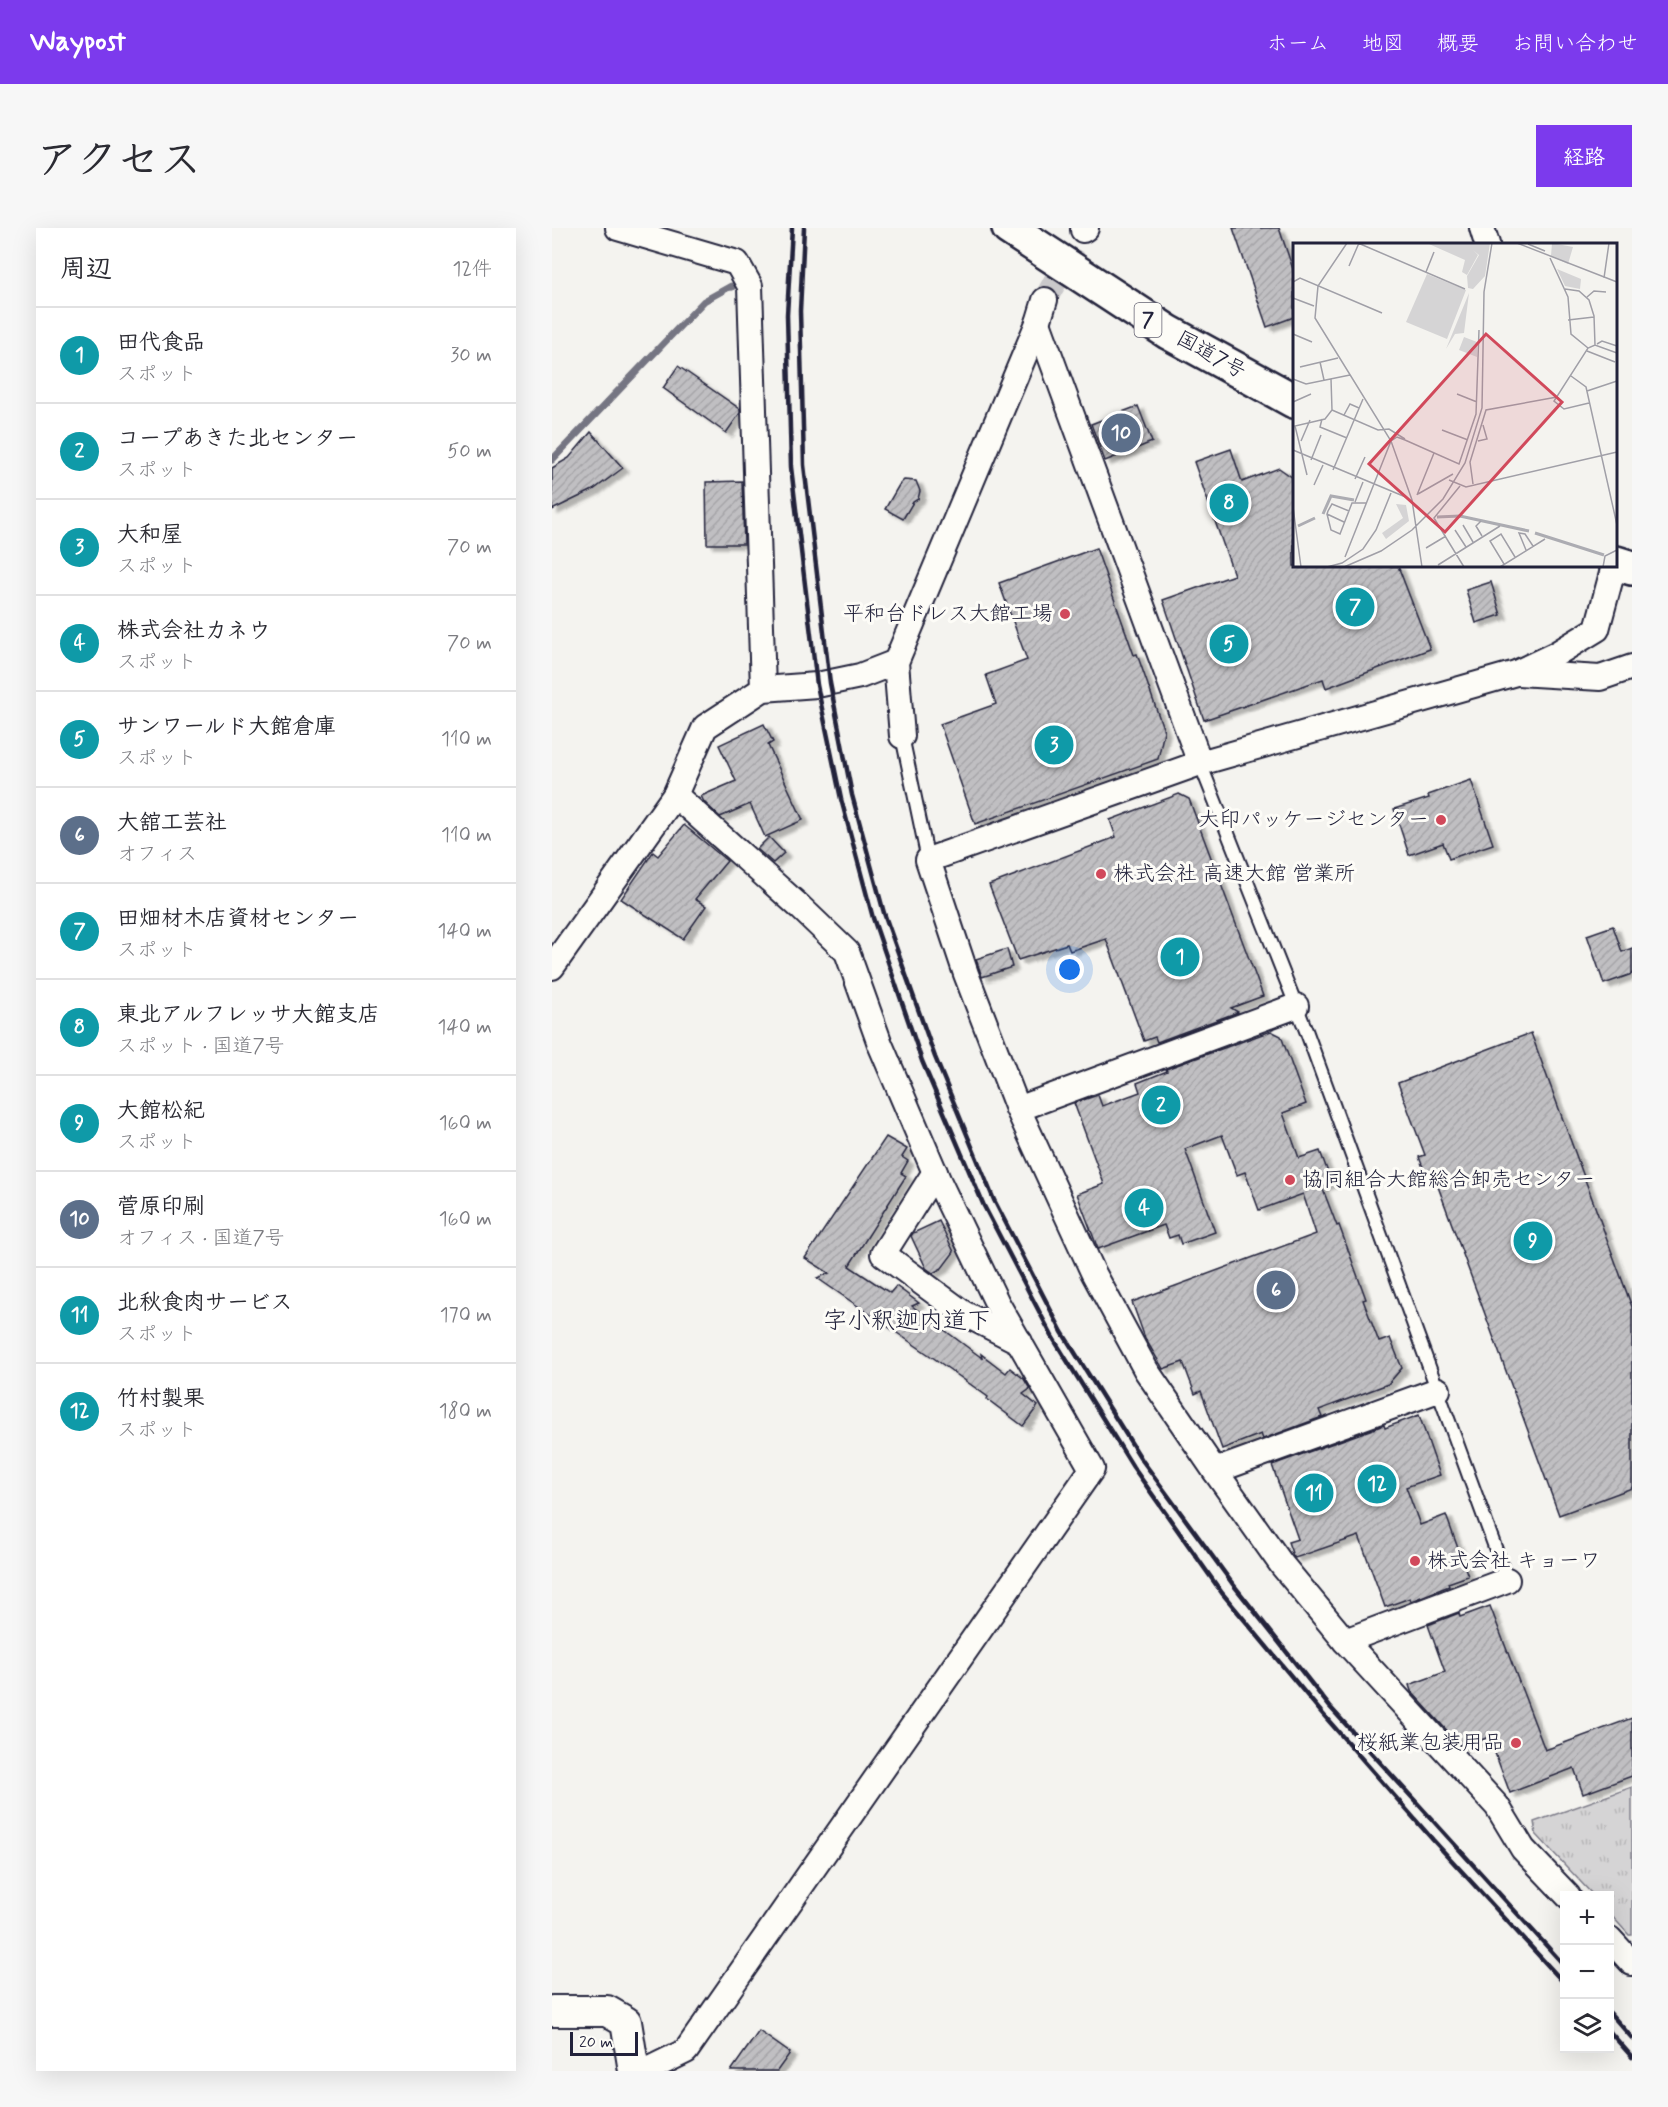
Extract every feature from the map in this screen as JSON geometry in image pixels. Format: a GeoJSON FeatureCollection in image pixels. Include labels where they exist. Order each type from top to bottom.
{"type":"FeatureCollection","features":[{"type":"Feature","properties":{"kind":"highway","name":"国道7号"},"geometry":{"type":"LineString","coordinates":[[1009,228],[1168,332],[1293,400]]}},
{"type":"Feature","properties":{"kind":"highway"},"geometry":{"type":"LineString","coordinates":[[1617,564],[1632,568]]}},
{"type":"Feature","properties":{"kind":"street"},"geometry":{"type":"LineString","coordinates":[[618,228],[737,262],[750,286],[762,689]]}},
{"type":"Feature","properties":{"kind":"street"},"geometry":{"type":"LineString","coordinates":[[1482,228],[1487,243]]}},
{"type":"Feature","properties":{"kind":"street"},"geometry":{"type":"LineString","coordinates":[[902,736],[896,662],[1038,323],[1045,300]]}},
{"type":"Feature","properties":{"kind":"street"},"geometry":{"type":"LineString","coordinates":[[1038,323],[1200,763]]}},
{"type":"Feature","properties":{"kind":"street"},"geometry":{"type":"LineString","coordinates":[[1563,1891],[1523,1849],[1497,1806],[1345,1641],[1282,1565],[1146,1370],[1098,1282],[1018,1109],[966,974],[928,860],[1200,763],[1516,673],[1556,654],[1597,629],[1614,567]]}},
{"type":"Feature","properties":{"kind":"street"},"geometry":{"type":"LineString","coordinates":[[552,967],[675,795],[705,727],[762,689],[817,685],[860,676],[896,662]]}},
{"type":"Feature","properties":{"kind":"street"},"geometry":{"type":"LineString","coordinates":[[1516,673],[1600,678],[1632,667]]}},
{"type":"Feature","properties":{"kind":"street"},"geometry":{"type":"LineString","coordinates":[[645,2071],[686,2051],[1092,1469],[997,1303],[935,1172],[880,1044],[847,952],[675,795]]}},
{"type":"Feature","properties":{"kind":"street"},"geometry":{"type":"LineString","coordinates":[[1018,1109],[1296,1006]]}},
{"type":"Feature","properties":{"kind":"street"},"geometry":{"type":"LineString","coordinates":[[935,1172],[883,1254],[963,1313],[1020,1342]]}},
{"type":"Feature","properties":{"kind":"street"},"geometry":{"type":"LineString","coordinates":[[1215,1471],[1438,1390]]}},
{"type":"Feature","properties":{"kind":"street"},"geometry":{"type":"LineString","coordinates":[[1345,1641],[1507,1580]]}},
{"type":"Feature","properties":{"kind":"street"},"geometry":{"type":"LineString","coordinates":[[1614,1944],[1632,1964]]}},
{"type":"Feature","properties":{"kind":"street"},"geometry":{"type":"LineString","coordinates":[[552,2011],[608,2011],[626,2022],[634,2071]]}},
{"type":"Feature","properties":{"kind":"lane"},"geometry":{"type":"LineString","coordinates":[[902,736],[928,860]]}},
{"type":"Feature","properties":{"kind":"lane"},"geometry":{"type":"LineString","coordinates":[[1200,763],[1296,1006],[1507,1580]]}},
{"type":"Feature","properties":{"kind":"green space"},"geometry":{"type":"Polygon","coordinates":[[[1632,1787],[1632,1935],[1629,1935],[1614,1918],[1614,1891],[1589,1891],[1536,1834],[1534,1822],[1632,1787]]]}},
{"type":"Feature","properties":{"kind":"building"},"geometry":{"type":"Polygon","coordinates":[[[1233,228],[1279,228],[1293,269],[1293,317],[1267,327],[1233,228]]]}},
{"type":"Feature","properties":{"kind":"building"},"geometry":{"type":"Polygon","coordinates":[[[678,366],[740,409],[740,413],[726,433],[663,388],[678,366]]]}},
{"type":"Feature","properties":{"kind":"building"},"geometry":{"type":"Polygon","coordinates":[[[1138,406],[1152,442],[1105,461],[1091,424],[1138,406]]]}},
{"type":"Feature","properties":{"kind":"building"},"geometry":{"type":"Polygon","coordinates":[[[591,432],[623,468],[593,490],[552,510],[552,468],[569,458],[591,432]]]}},
{"type":"Feature","properties":{"kind":"building"},"geometry":{"type":"Polygon","coordinates":[[[1231,449],[1242,482],[1279,468],[1293,478],[1293,567],[1398,567],[1430,649],[1326,688],[1323,679],[1204,720],[1163,600],[1234,575],[1194,462],[1231,449]]]}},
{"type":"Feature","properties":{"kind":"building"},"geometry":{"type":"Polygon","coordinates":[[[904,480],[916,481],[920,491],[918,499],[913,502],[903,519],[885,509],[904,480]]]}},
{"type":"Feature","properties":{"kind":"building"},"geometry":{"type":"Polygon","coordinates":[[[742,481],[744,544],[707,544],[706,482],[742,481]]]}},
{"type":"Feature","properties":{"kind":"building"},"geometry":{"type":"Polygon","coordinates":[[[1096,548],[1164,731],[1158,759],[975,824],[940,724],[996,704],[986,675],[1027,660],[999,583],[1096,548]]]}},
{"type":"Feature","properties":{"kind":"building"},"geometry":{"type":"Polygon","coordinates":[[[1491,582],[1501,615],[1476,623],[1466,590],[1491,582]]]}},
{"type":"Feature","properties":{"kind":"building"},"geometry":{"type":"Polygon","coordinates":[[[764,724],[773,742],[768,745],[803,820],[765,837],[750,804],[720,817],[704,802],[701,796],[736,781],[719,745],[764,724]]]}},
{"type":"Feature","properties":{"kind":"building","name":"大印パッケージセンター"},"geometry":{"type":"Polygon","coordinates":[[[1471,780],[1493,844],[1449,859],[1443,843],[1409,855],[1394,809],[1429,798],[1428,795],[1471,780]]]}},
{"type":"Feature","properties":{"kind":"building"},"geometry":{"type":"Polygon","coordinates":[[[1179,794],[1189,799],[1263,996],[1231,1008],[1238,1012],[1157,1042],[1155,1037],[1144,1041],[1106,939],[1070,951],[1067,944],[1018,960],[989,885],[1116,837],[1110,820],[1179,794]]]}},
{"type":"Feature","properties":{"kind":"building"},"geometry":{"type":"Polygon","coordinates":[[[684,825],[727,861],[695,899],[706,906],[683,939],[621,899],[653,852],[658,856],[684,825]]]}},
{"type":"Feature","properties":{"kind":"building"},"geometry":{"type":"Polygon","coordinates":[[[769,837],[784,853],[773,863],[757,849],[769,837]]]}},
{"type":"Feature","properties":{"kind":"building"},"geometry":{"type":"Polygon","coordinates":[[[1613,926],[1622,952],[1632,948],[1632,974],[1604,984],[1587,935],[1613,926]]]}},
{"type":"Feature","properties":{"kind":"building"},"geometry":{"type":"Polygon","coordinates":[[[1007,949],[1012,967],[982,977],[976,959],[1007,949]]]}},
{"type":"Feature","properties":{"kind":"building"},"geometry":{"type":"Polygon","coordinates":[[[1271,1031],[1281,1036],[1306,1104],[1283,1113],[1299,1158],[1320,1151],[1332,1183],[1322,1187],[1337,1226],[1339,1225],[1366,1299],[1363,1300],[1379,1342],[1390,1338],[1402,1368],[1388,1384],[1319,1410],[1322,1417],[1263,1439],[1261,1434],[1222,1449],[1201,1391],[1195,1394],[1183,1362],[1163,1369],[1145,1338],[1132,1302],[1316,1234],[1303,1194],[1259,1210],[1245,1172],[1237,1175],[1222,1135],[1185,1149],[1215,1232],[1181,1244],[1178,1235],[1169,1238],[1164,1225],[1098,1249],[1077,1194],[1104,1184],[1074,1103],[1098,1095],[1102,1106],[1140,1092],[1137,1083],[1167,1071],[1166,1069],[1271,1031]]]}},
{"type":"Feature","properties":{"kind":"building"},"geometry":{"type":"Polygon","coordinates":[[[1531,1033],[1632,1307],[1632,1488],[1559,1515],[1433,1173],[1426,1175],[1419,1157],[1425,1155],[1398,1083],[1531,1033]]]}},
{"type":"Feature","properties":{"kind":"building"},"geometry":{"type":"Polygon","coordinates":[[[886,1137],[907,1149],[902,1157],[908,1161],[901,1173],[906,1176],[849,1266],[890,1293],[896,1286],[919,1303],[912,1306],[982,1358],[981,1354],[1006,1373],[1010,1368],[1024,1379],[1030,1389],[1023,1394],[1038,1406],[1023,1426],[987,1399],[988,1397],[817,1278],[829,1273],[805,1258],[886,1137]]]}},
{"type":"Feature","properties":{"kind":"building"},"geometry":{"type":"Polygon","coordinates":[[[939,1221],[954,1252],[942,1268],[933,1273],[926,1268],[911,1236],[939,1221]]]}},
{"type":"Feature","properties":{"kind":"building"},"geometry":{"type":"Polygon","coordinates":[[[1419,1415],[1440,1475],[1406,1487],[1420,1525],[1446,1515],[1468,1576],[1411,1601],[1410,1598],[1385,1607],[1359,1536],[1295,1558],[1293,1556],[1288,1542],[1298,1539],[1272,1465],[1384,1425],[1385,1428],[1419,1415]]]}},
{"type":"Feature","properties":{"kind":"building"},"geometry":{"type":"Polygon","coordinates":[[[1490,1606],[1545,1750],[1632,1718],[1632,1776],[1583,1794],[1574,1768],[1510,1793],[1489,1737],[1462,1747],[1411,1691],[1409,1685],[1445,1672],[1428,1625],[1459,1613],[1460,1617],[1490,1606]]]}},
{"type":"Feature","properties":{"kind":"building"},"geometry":{"type":"Polygon","coordinates":[[[759,2031],[790,2053],[777,2071],[731,2071],[759,2031]]]}},
{"type":"Feature","properties":{"kind":"waterway"},"geometry":{"type":"LineString","coordinates":[[552,460],[704,301],[732,287]]}},
{"type":"Feature","properties":{"kind":"tunnel"},"geometry":{"type":"LineString","coordinates":[[1045,300],[1083,230]]}},
{"type":"Feature","properties":{"kind":"railway"},"geometry":{"type":"LineString","coordinates":[[792,228],[787,315],[791,467],[817,685],[841,799],[873,918],[922,1061],[984,1206],[1053,1338],[1133,1467],[1222,1593],[1321,1712],[1433,1840],[1560,1979]]}},
{"type":"Feature","properties":{"kind":"railway"},"geometry":{"type":"LineString","coordinates":[[804,228],[800,311],[804,465],[830,683],[852,795],[884,913],[935,1057],[994,1200],[1062,1332],[1142,1460],[1232,1583],[1330,1707],[1560,1961]]}},
{"type":"Feature","properties":{"kind":"railway"},"geometry":{"type":"LineString","coordinates":[[1614,2018],[1632,2038]]}},
{"type":"Feature","properties":{"kind":"railway"},"geometry":{"type":"LineString","coordinates":[[1614,2037],[1632,2057]]}},
{"type":"Feature","properties":{"kind":"place","name":"菅原印刷"},"geometry":{"type":"Point","coordinates":[1121,433]}},
{"type":"Feature","properties":{"kind":"place","name":"東北アルフレッサ大館支店"},"geometry":{"type":"Point","coordinates":[1229,503]}},
{"type":"Feature","properties":{"kind":"place","name":"田畑材木店資材センター"},"geometry":{"type":"Point","coordinates":[1355,607]}},
{"type":"Feature","properties":{"kind":"place","name":"平和台ドレス大館工場"},"geometry":{"type":"Point","coordinates":[1065,614]}},
{"type":"Feature","properties":{"kind":"place","name":"サンワールド大館倉庫"},"geometry":{"type":"Point","coordinates":[1229,644]}},
{"type":"Feature","properties":{"kind":"place","name":"大和屋"},"geometry":{"type":"Point","coordinates":[1054,745]}},
{"type":"Feature","properties":{"kind":"place","name":"大印パッケージセンター"},"geometry":{"type":"Point","coordinates":[1441,820]}},
{"type":"Feature","properties":{"kind":"place","name":"株式会社 高速大館 営業所"},"geometry":{"type":"Point","coordinates":[1101,874]}},
{"type":"Feature","properties":{"kind":"place","name":"田代食品"},"geometry":{"type":"Point","coordinates":[1180,957]}},
{"type":"Feature","properties":{"kind":"place","name":"コープあきた北センター"},"geometry":{"type":"Point","coordinates":[1161,1105]}},
{"type":"Feature","properties":{"kind":"place","name":"協同組合大館総合卸売センター"},"geometry":{"type":"Point","coordinates":[1290,1180]}},
{"type":"Feature","properties":{"kind":"place","name":"株式会社カネウ"},"geometry":{"type":"Point","coordinates":[1144,1208]}},
{"type":"Feature","properties":{"kind":"place","name":"大館松紀"},"geometry":{"type":"Point","coordinates":[1533,1241]}},
{"type":"Feature","properties":{"kind":"place","name":"大舘工芸社"},"geometry":{"type":"Point","coordinates":[1276,1290]}},
{"type":"Feature","properties":{"kind":"place","name":"竹村製果"},"geometry":{"type":"Point","coordinates":[1377,1484]}},
{"type":"Feature","properties":{"kind":"place","name":"北秋食肉サービス"},"geometry":{"type":"Point","coordinates":[1314,1493]}},
{"type":"Feature","properties":{"kind":"place","name":"株式会社 キョーワ"},"geometry":{"type":"Point","coordinates":[1415,1561]}},
{"type":"Feature","properties":{"kind":"place","name":"桜紙業包装用品"},"geometry":{"type":"Point","coordinates":[1516,1743]}},
{"type":"Feature","properties":{"kind":"district","name":"字小釈迦内道下"},"geometry":{"type":"Point","coordinates":[907,1321]}}]}
